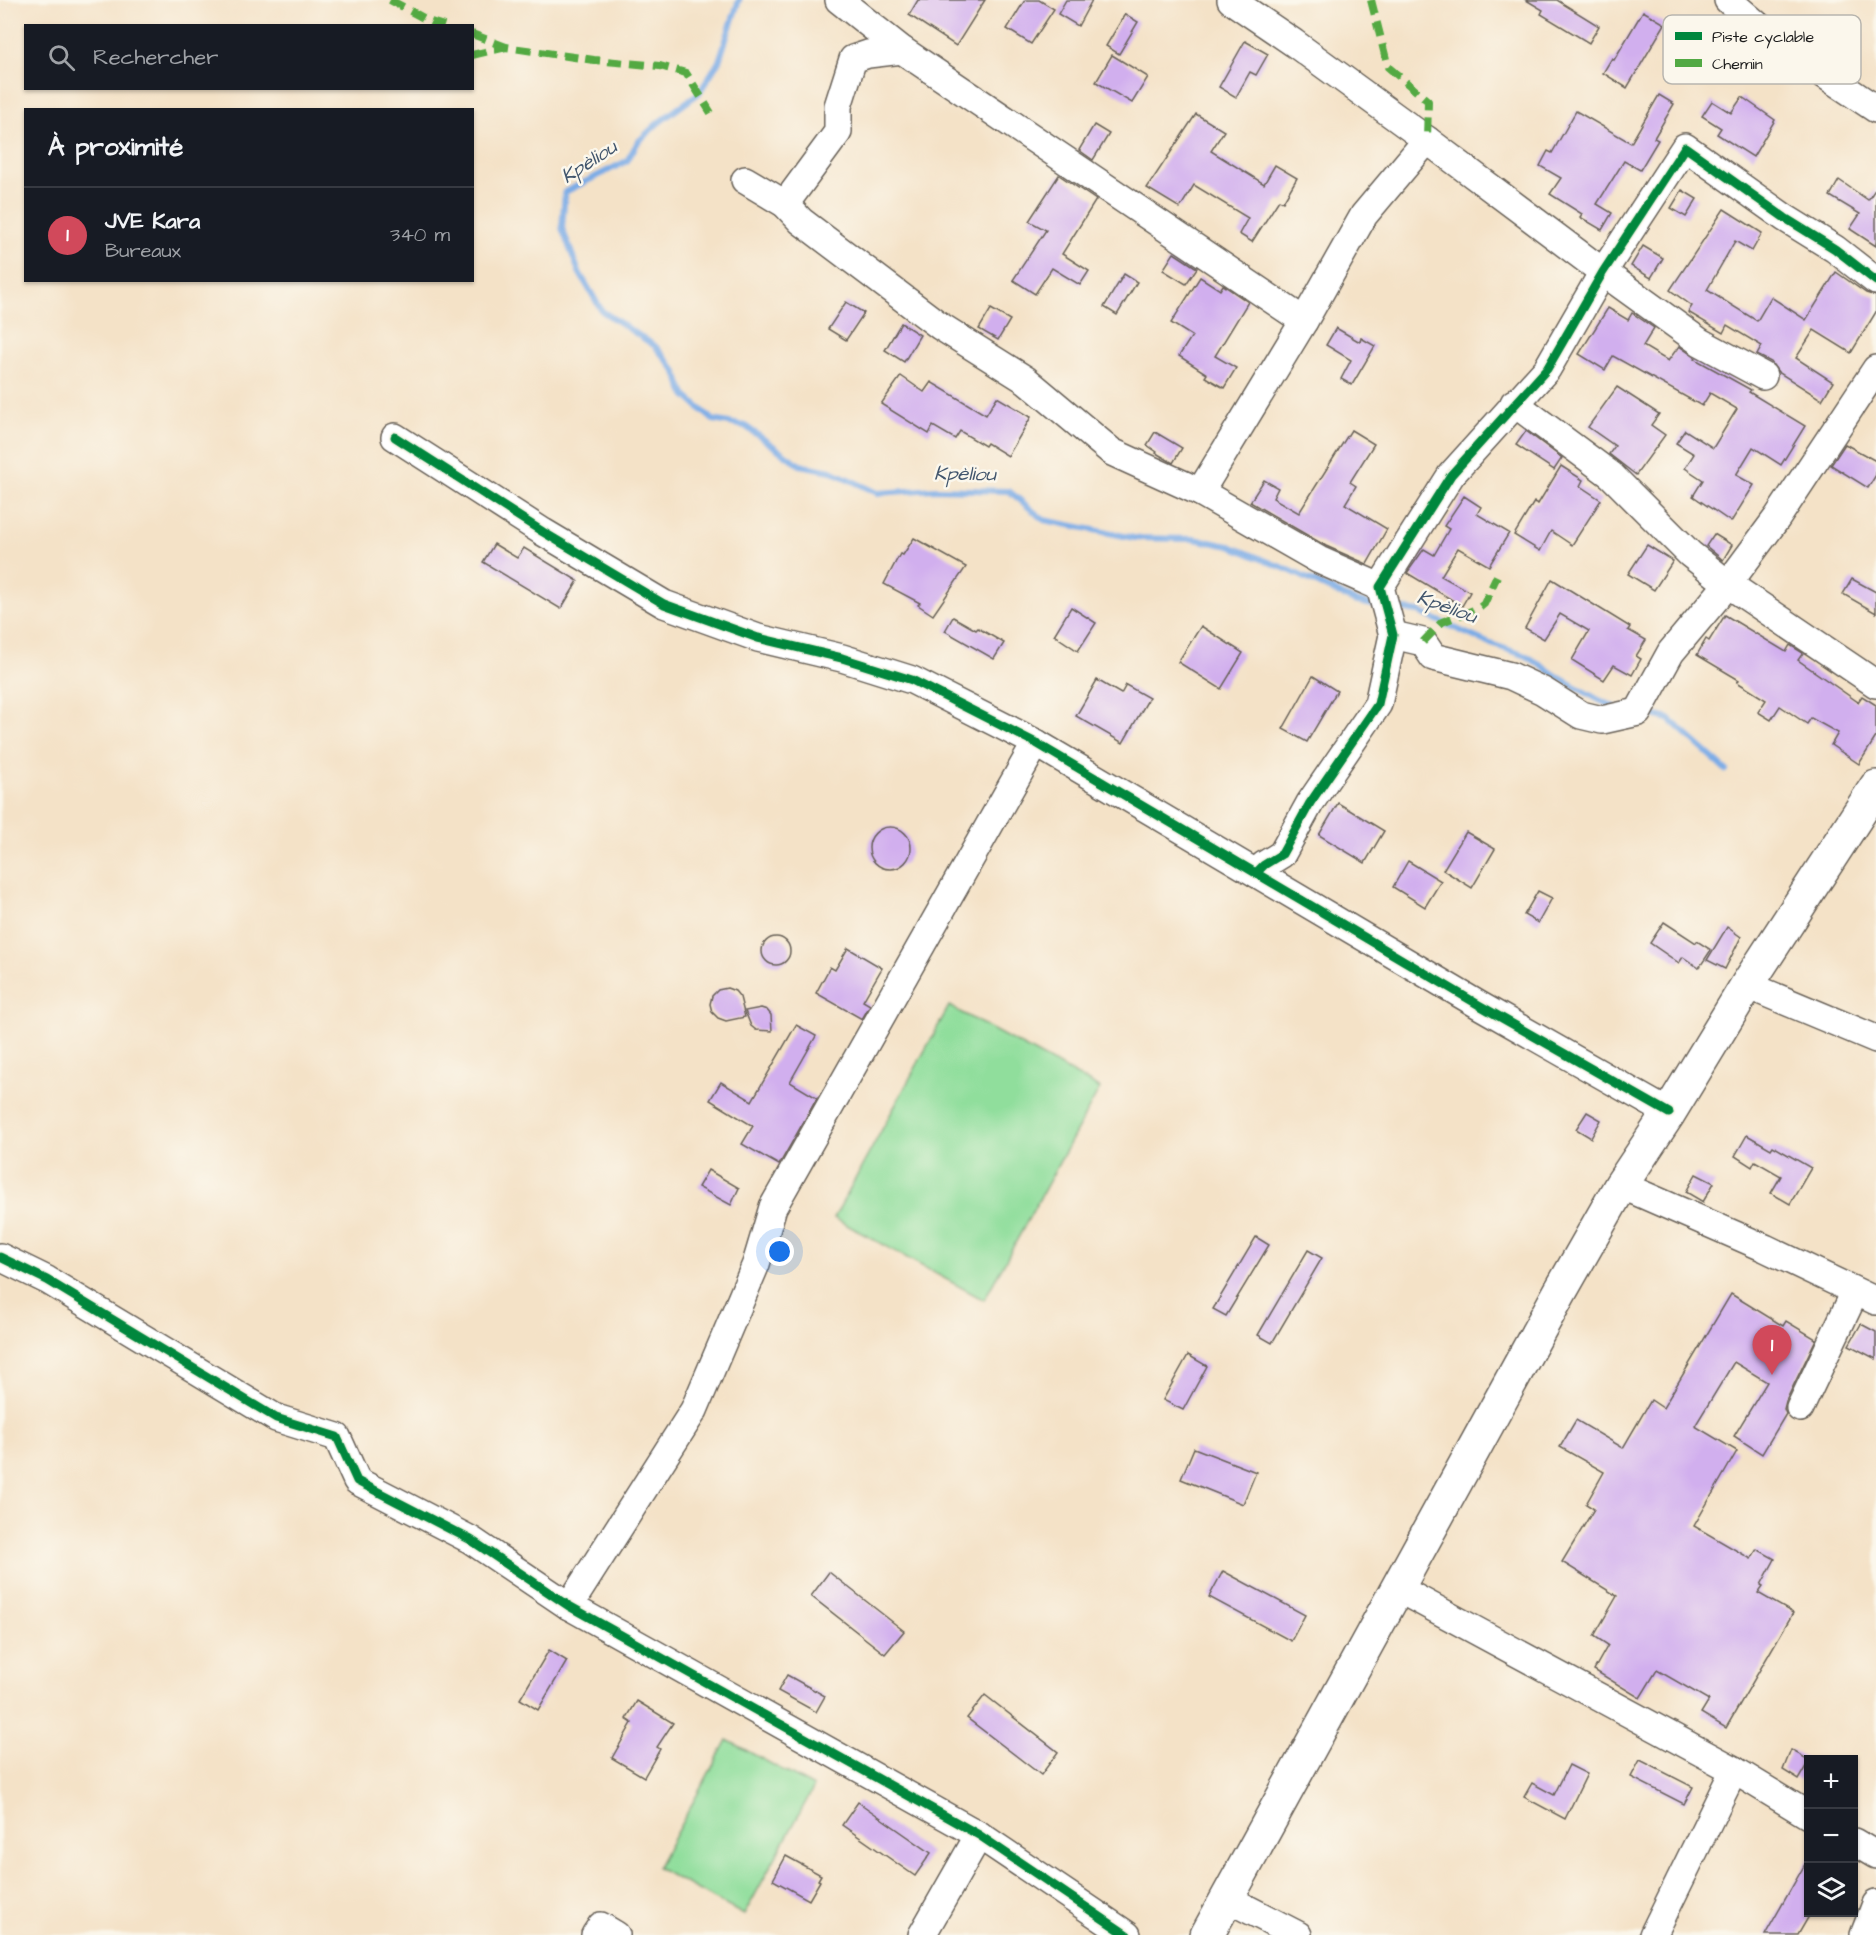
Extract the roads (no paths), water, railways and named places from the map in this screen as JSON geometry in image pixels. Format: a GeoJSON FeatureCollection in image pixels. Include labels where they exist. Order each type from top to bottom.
{"type":"FeatureCollection","features":[{"type":"Feature","properties":{"kind":"highway"},"geometry":{"type":"LineString","coordinates":[[1207,1935],[1621,1185],[1669,1113],[1747,985],[1876,787]]}},
{"type":"Feature","properties":{"kind":"street"},"geometry":{"type":"LineString","coordinates":[[840,0],[902,50],[1304,321]]}},
{"type":"Feature","properties":{"kind":"street"},"geometry":{"type":"LineString","coordinates":[[1231,0],[1294,43],[1700,342],[1763,376]]}},
{"type":"Feature","properties":{"kind":"street"},"geometry":{"type":"LineString","coordinates":[[1728,0],[1746,15]]}},
{"type":"Feature","properties":{"kind":"street"},"geometry":{"type":"LineString","coordinates":[[785,204],[838,132],[838,106],[853,58],[902,50]]}},
{"type":"Feature","properties":{"kind":"street"},"geometry":{"type":"LineString","coordinates":[[1839,84],[1876,109]]}},
{"type":"Feature","properties":{"kind":"street"},"geometry":{"type":"LineString","coordinates":[[1200,492],[1304,321],[1364,215],[1427,140]]}},
{"type":"Feature","properties":{"kind":"street"},"geometry":{"type":"LineString","coordinates":[[1256,873],[1282,854],[1310,804],[1378,704],[1387,610],[1451,475],[1547,369],[1603,272],[1685,147],[1785,218],[1835,249],[1876,281]]}},
{"type":"Feature","properties":{"kind":"street"},"geometry":{"type":"LineString","coordinates":[[745,180],[785,204],[801,221],[940,326],[1026,380],[1112,452],[1200,492],[1319,560],[1387,610],[1423,642],[1433,657],[1511,676],[1543,691],[1581,715],[1602,720],[1638,712],[1671,651],[1728,584],[1777,518],[1876,369]]}},
{"type":"Feature","properties":{"kind":"street"},"geometry":{"type":"LineString","coordinates":[[1515,403],[1611,475],[1690,554],[1728,584],[1876,684]]}},
{"type":"Feature","properties":{"kind":"street"},"geometry":{"type":"LineString","coordinates":[[395,437],[543,532],[664,604],[758,638],[842,658],[912,680],[1036,743],[1479,1005],[1669,1113]]}},
{"type":"Feature","properties":{"kind":"street"},"geometry":{"type":"LineString","coordinates":[[569,1606],[694,1410],[756,1264],[773,1207],[1036,743]]}},
{"type":"Feature","properties":{"kind":"street"},"geometry":{"type":"LineString","coordinates":[[1747,985],[1876,1039]]}},
{"type":"Feature","properties":{"kind":"street"},"geometry":{"type":"LineString","coordinates":[[1621,1185],[1766,1248],[1866,1296],[1800,1408]]}},
{"type":"Feature","properties":{"kind":"street"},"geometry":{"type":"LineString","coordinates":[[0,1257],[47,1280],[276,1418],[337,1437],[357,1481],[471,1540],[569,1606],[979,1835],[1126,1935]]}},
{"type":"Feature","properties":{"kind":"street"},"geometry":{"type":"LineString","coordinates":[[1398,1588],[1734,1770],[1804,1812]]}},
{"type":"Feature","properties":{"kind":"street"},"geometry":{"type":"LineString","coordinates":[[1653,1935],[1734,1770]]}},
{"type":"Feature","properties":{"kind":"street"},"geometry":{"type":"LineString","coordinates":[[922,1935],[979,1835]]}},
{"type":"Feature","properties":{"kind":"street"},"geometry":{"type":"LineString","coordinates":[[1858,1844],[1876,1855]]}},
{"type":"Feature","properties":{"kind":"street"},"geometry":{"type":"LineString","coordinates":[[1228,1899],[1298,1935]]}},
{"type":"Feature","properties":{"kind":"street"},"geometry":{"type":"LineString","coordinates":[[1864,1935],[1876,1904]]}},
{"type":"Feature","properties":{"kind":"street"},"geometry":{"type":"LineString","coordinates":[[595,1935],[601,1926],[616,1935]]}},
{"type":"Feature","properties":{"kind":"waterway","name":"Kpèliou"},"geometry":{"type":"LineString","coordinates":[[739,0],[719,61],[699,93],[658,123],[638,142],[627,161],[565,192],[562,228],[579,272],[602,311],[655,346],[675,370],[685,395],[713,420],[745,426],[800,465],[831,471],[878,493],[935,489],[1009,491],[1044,520],[1134,538],[1194,539],[1230,546],[1291,571],[1354,601],[1377,606]]}},
{"type":"Feature","properties":{"kind":"waterway","name":"Kpèliou"},"geometry":{"type":"LineString","coordinates":[[1393,608],[1419,612],[1488,643],[1527,656],[1560,678],[1615,707]]}},
{"type":"Feature","properties":{"kind":"waterway","name":"Kpèliou"},"geometry":{"type":"LineString","coordinates":[[1645,713],[1669,719],[1726,770]]}},
{"type":"Feature","properties":{"kind":"place","name":"JVE Kara"},"geometry":{"type":"Point","coordinates":[1772,1375]}}]}
